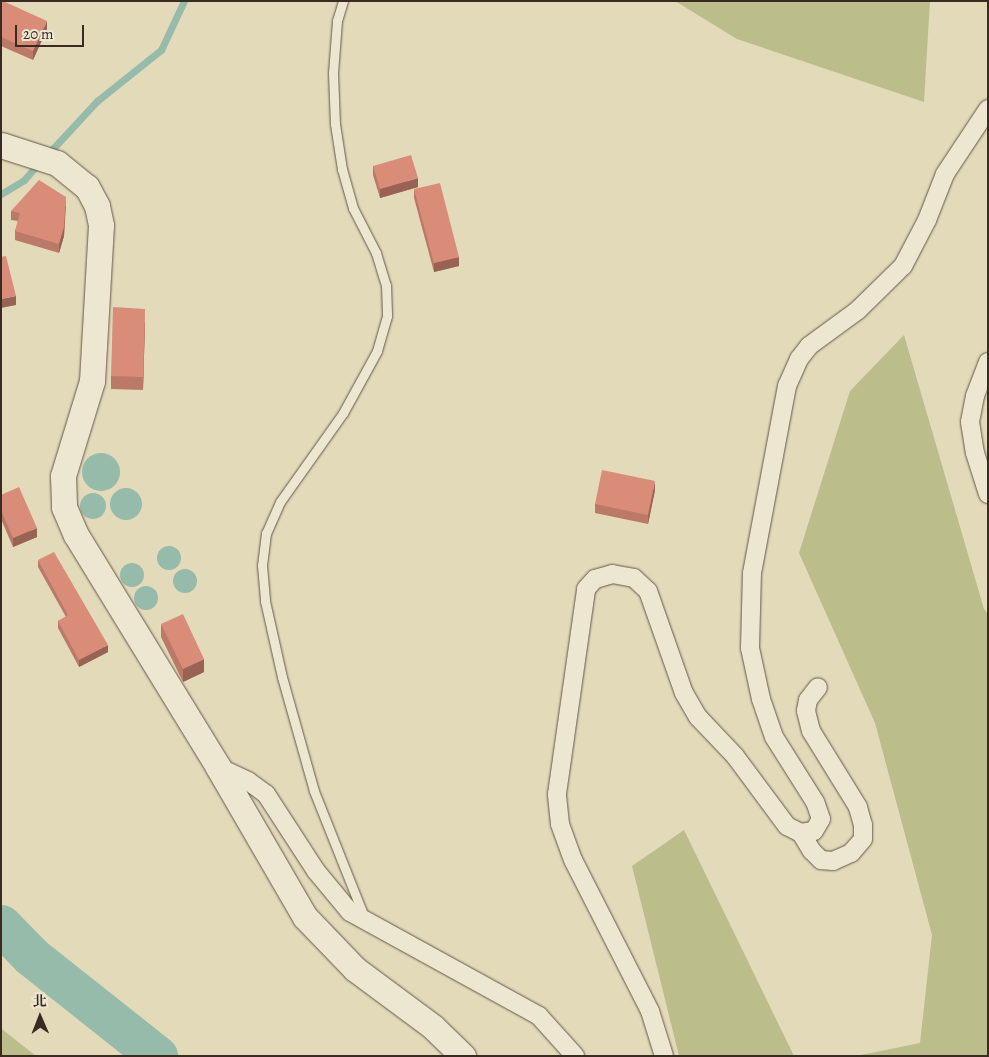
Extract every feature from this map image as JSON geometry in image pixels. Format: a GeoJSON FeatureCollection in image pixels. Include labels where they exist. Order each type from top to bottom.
{"type":"FeatureCollection","features":[{"type":"Feature","properties":{"kind":"street"},"geometry":{"type":"LineString","coordinates":[[664,1056],[650,1012],[573,860],[560,824],[557,794],[586,589],[595,579],[612,574],[634,578],[648,591],[684,693],[698,717],[735,756],[787,826],[802,833],[814,831],[821,819],[815,802],[774,737],[761,699],[750,648],[752,573],[787,386],[799,359],[809,346],[858,310],[902,266],[927,220],[945,174],[988,109]]}},
{"type":"Feature","properties":{"kind":"street"},"geometry":{"type":"LineString","coordinates":[[1,145],[57,163],[87,187],[97,206],[100,225],[92,381],[63,476],[64,507],[76,535],[218,767],[305,916],[327,943],[355,969],[433,1027],[463,1056]]}},
{"type":"Feature","properties":{"kind":"street"},"geometry":{"type":"LineString","coordinates":[[988,362],[975,396],[970,422],[974,453],[988,494]]}},
{"type":"Feature","properties":{"kind":"street"},"geometry":{"type":"LineString","coordinates":[[802,833],[812,852],[821,860],[833,861],[851,853],[863,840],[864,825],[858,807],[811,731],[806,711],[808,700],[818,687]]}},
{"type":"Feature","properties":{"kind":"street"},"geometry":{"type":"LineString","coordinates":[[218,767],[248,781],[266,794],[338,901],[367,923],[539,1016],[575,1056]]}},
{"type":"Feature","properties":{"kind":"lane"},"geometry":{"type":"LineString","coordinates":[[343,1],[337,21],[333,73],[335,124],[342,169],[354,208],[386,285],[387,316],[377,351],[343,413],[280,502],[266,533],[262,565],[265,601],[282,677],[314,791],[367,923]]}},
{"type":"Feature","properties":{"kind":"shaded area"},"geometry":{"type":"Polygon","coordinates":[[[675,1],[930,1],[924,102],[737,39],[675,1]]]}},
{"type":"Feature","properties":{"kind":"shaded area"},"geometry":{"type":"Polygon","coordinates":[[[904,335],[984,609],[988,614],[988,1056],[856,1056],[920,1043],[932,935],[875,723],[799,553],[850,391],[904,335]]]}},
{"type":"Feature","properties":{"kind":"shaded area"},"geometry":{"type":"Polygon","coordinates":[[[101,453],[114,459],[120,472],[114,485],[101,491],[88,485],[82,472],[88,459],[101,453]]]}},
{"type":"Feature","properties":{"kind":"shaded area"},"geometry":{"type":"Polygon","coordinates":[[[126,488],[132,489],[137,493],[141,498],[141,510],[137,515],[132,519],[126,520],[120,519],[115,515],[111,510],[110,504],[111,498],[115,493],[120,489],[126,488]]]}},
{"type":"Feature","properties":{"kind":"shaded area"},"geometry":{"type":"Polygon","coordinates":[[[93,493],[102,497],[106,506],[102,515],[93,519],[84,515],[80,506],[84,497],[93,493]]]}},
{"type":"Feature","properties":{"kind":"shaded area"},"geometry":{"type":"Polygon","coordinates":[[[169,546],[178,549],[181,558],[178,567],[169,570],[160,567],[157,558],[160,549],[169,546]]]}},
{"type":"Feature","properties":{"kind":"shaded area"},"geometry":{"type":"Polygon","coordinates":[[[132,563],[141,566],[144,575],[141,584],[132,587],[123,584],[120,575],[123,566],[132,563]]]}},
{"type":"Feature","properties":{"kind":"shaded area"},"geometry":{"type":"Polygon","coordinates":[[[185,569],[194,572],[197,581],[194,590],[185,593],[176,590],[173,581],[176,572],[185,569]]]}},
{"type":"Feature","properties":{"kind":"shaded area"},"geometry":{"type":"Polygon","coordinates":[[[146,586],[155,589],[158,598],[155,607],[146,610],[137,607],[134,598],[137,589],[146,586]]]}},
{"type":"Feature","properties":{"kind":"shaded area"},"geometry":{"type":"Polygon","coordinates":[[[684,830],[794,1056],[679,1056],[632,866],[684,830]]]}},
{"type":"Feature","properties":{"kind":"shaded area"},"geometry":{"type":"Polygon","coordinates":[[[1,1027],[3,1030],[36,1056],[1,1056],[1,1027]]]}},
{"type":"Feature","properties":{"kind":"building"},"geometry":{"type":"Polygon","coordinates":[[[1,1],[47,21],[33,51],[1,37],[1,1]]]}},
{"type":"Feature","properties":{"kind":"building"},"geometry":{"type":"Polygon","coordinates":[[[411,155],[418,178],[380,189],[373,166],[411,155]]]}},
{"type":"Feature","properties":{"kind":"building"},"geometry":{"type":"Polygon","coordinates":[[[39,180],[66,197],[64,227],[59,244],[15,231],[20,213],[11,211],[39,180]]]}},
{"type":"Feature","properties":{"kind":"building"},"geometry":{"type":"Polygon","coordinates":[[[440,183],[459,257],[434,263],[414,189],[440,183]]]}},
{"type":"Feature","properties":{"kind":"building"},"geometry":{"type":"Polygon","coordinates":[[[6,256],[16,296],[1,299],[1,257],[6,256]]]}},
{"type":"Feature","properties":{"kind":"building"},"geometry":{"type":"Polygon","coordinates":[[[113,307],[145,309],[143,377],[111,376],[113,307]]]}},
{"type":"Feature","properties":{"kind":"building"},"geometry":{"type":"Polygon","coordinates":[[[602,470],[655,481],[648,515],[595,504],[602,470]]]}},
{"type":"Feature","properties":{"kind":"building"},"geometry":{"type":"Polygon","coordinates":[[[19,487],[37,528],[13,538],[1,510],[1,495],[19,487]]]}},
{"type":"Feature","properties":{"kind":"building"},"geometry":{"type":"Polygon","coordinates":[[[54,552],[108,645],[79,660],[58,621],[68,615],[38,560],[54,552]]]}},
{"type":"Feature","properties":{"kind":"building"},"geometry":{"type":"Polygon","coordinates":[[[183,614],[204,659],[183,669],[161,624],[183,614]]]}},
{"type":"Feature","properties":{"kind":"waterway"},"geometry":{"type":"LineString","coordinates":[[47,155],[97,101],[161,50],[184,1]]}},
{"type":"Feature","properties":{"kind":"waterway"},"geometry":{"type":"LineString","coordinates":[[1,194],[24,180],[39,163]]}},
{"type":"Feature","properties":{"kind":"waterway"},"geometry":{"type":"LineString","coordinates":[[1,925],[31,956],[157,1056]]}}]}
